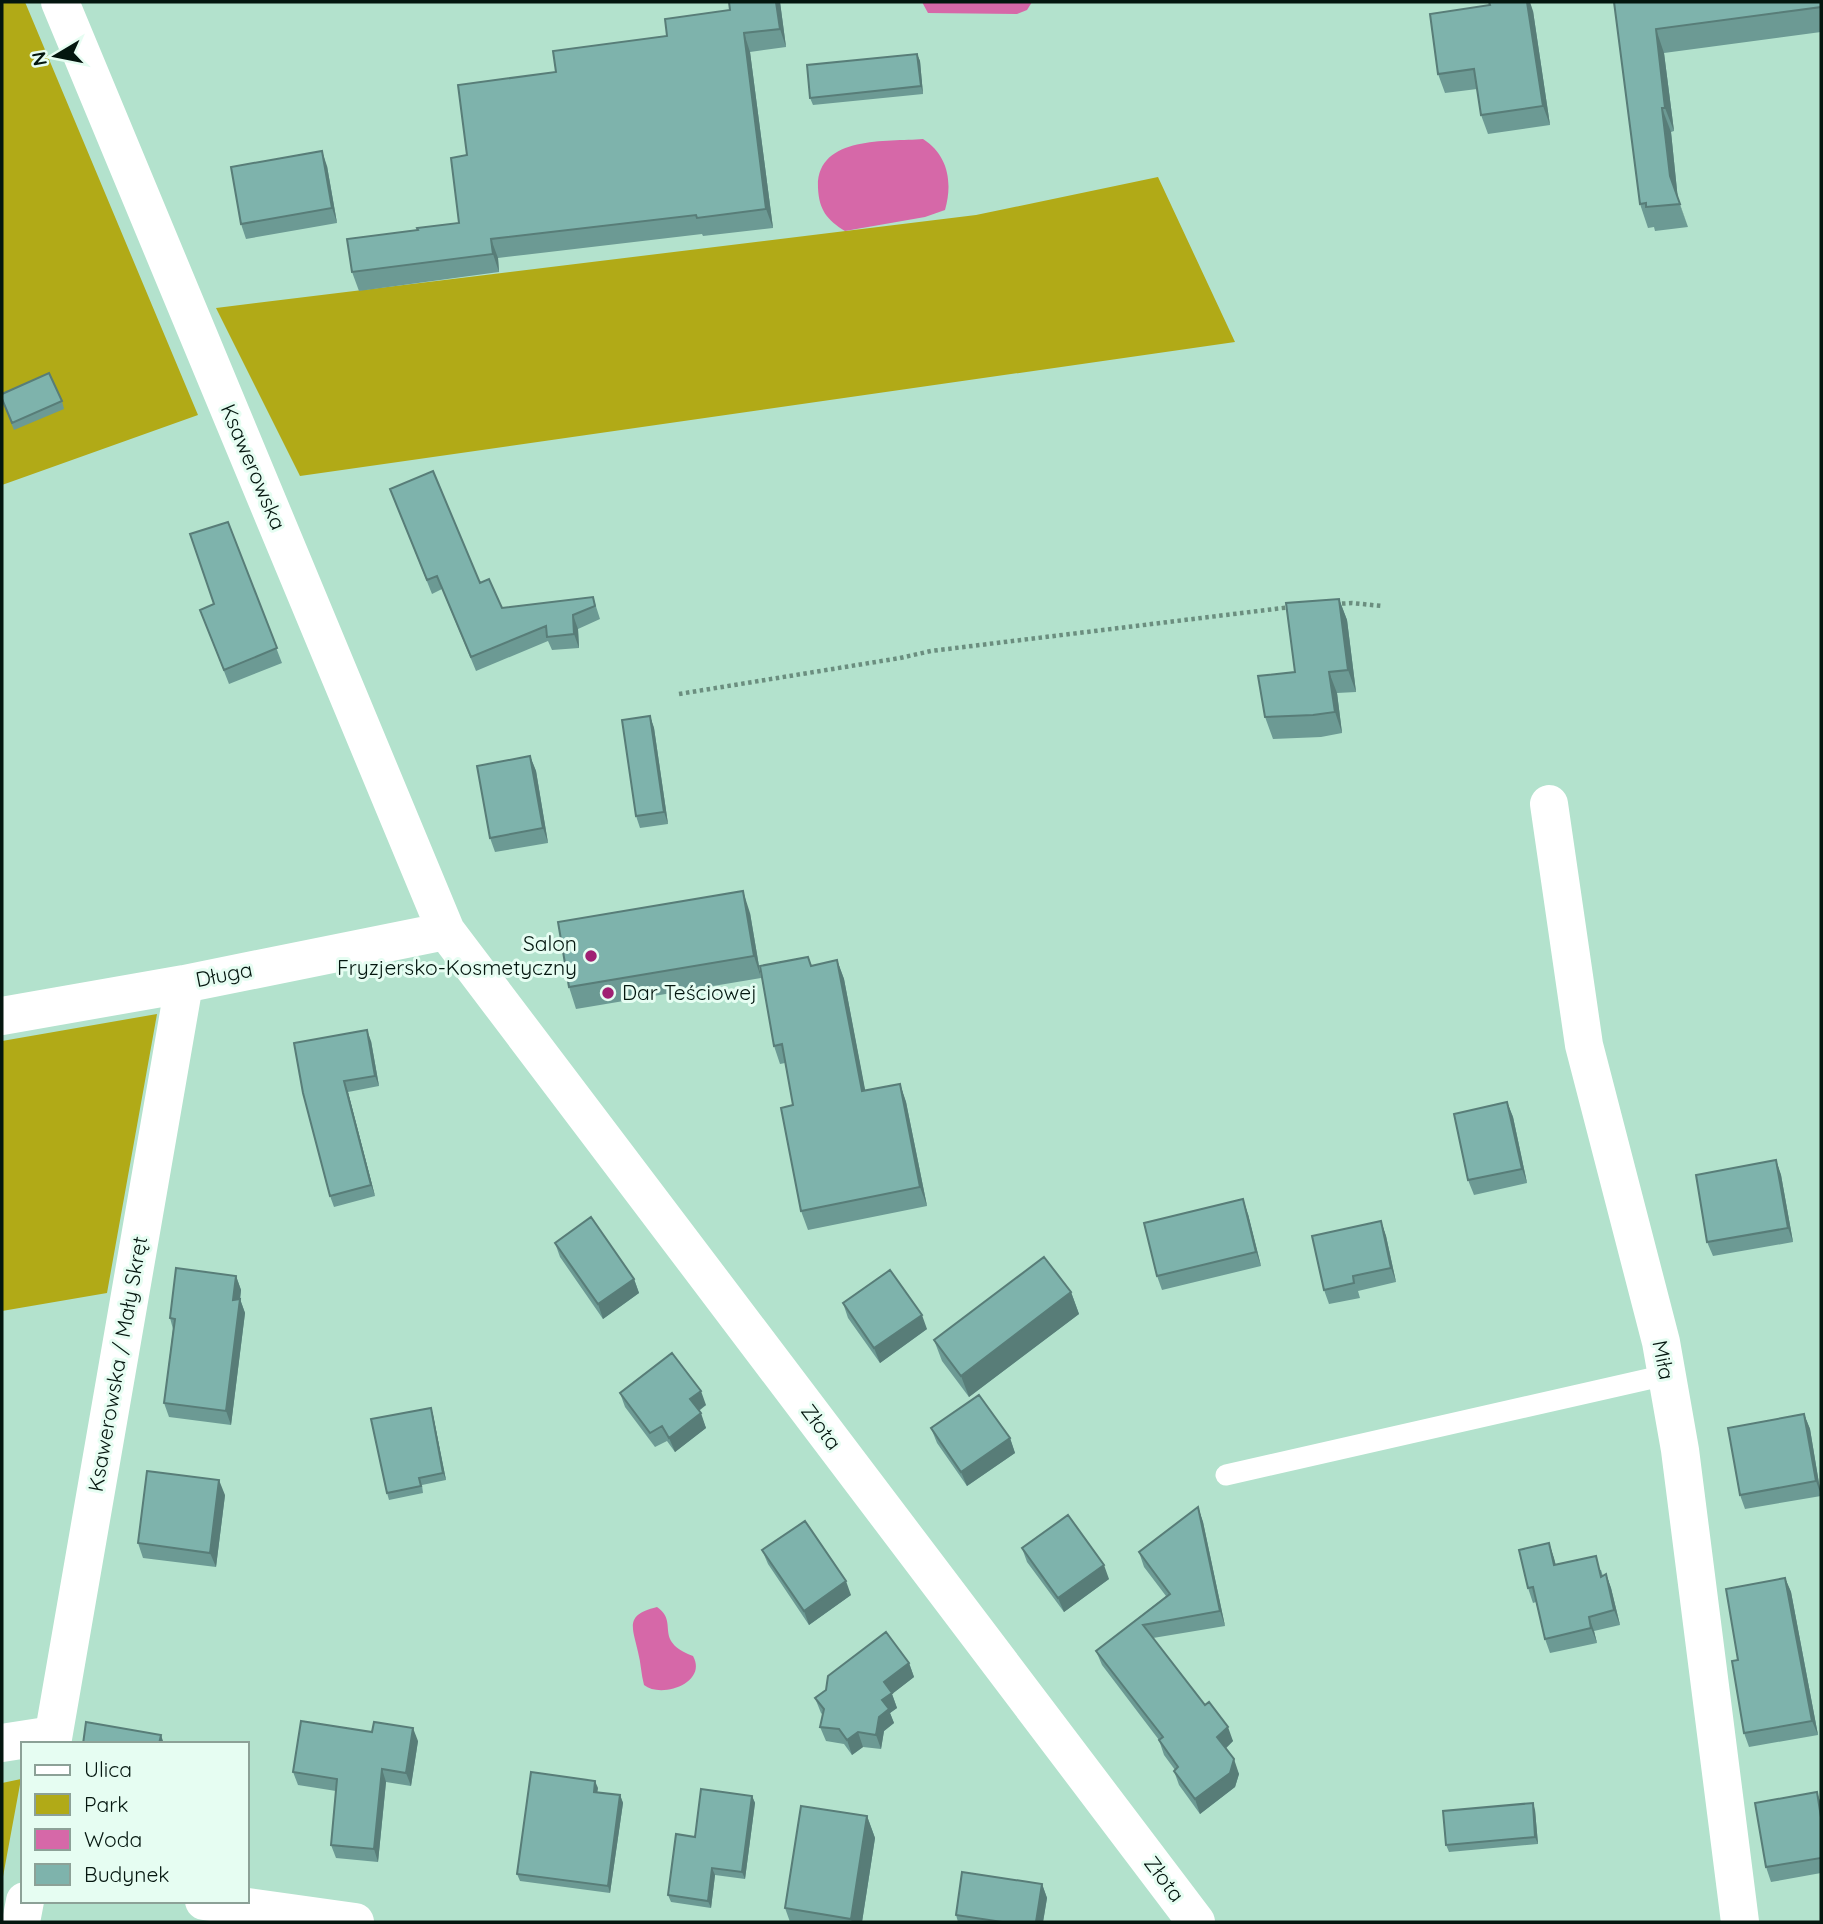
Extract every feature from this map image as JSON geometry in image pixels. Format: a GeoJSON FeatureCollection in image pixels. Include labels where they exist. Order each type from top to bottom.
{"type":"FeatureCollection","features":[{"type":"Feature","properties":{"kind":"street","name":"Ksawerowska"},"geometry":{"type":"LineString","coordinates":[[60,2],[446,931]]}},
{"type":"Feature","properties":{"kind":"street","name":"Miła"},"geometry":{"type":"LineString","coordinates":[[1549,804],[1584,1045],[1661,1342],[1680,1450],[1740,1922]]}},
{"type":"Feature","properties":{"kind":"street","name":"Długa"},"geometry":{"type":"LineString","coordinates":[[2,1016],[184,984],[446,931]]}},
{"type":"Feature","properties":{"kind":"street","name":"Złota"},"geometry":{"type":"LineString","coordinates":[[446,931],[1196,1922]]}},
{"type":"Feature","properties":{"kind":"street","name":"Ksawerowska / Mały Skręt"},"geometry":{"type":"LineString","coordinates":[[53,1739],[184,984]]}},
{"type":"Feature","properties":{"kind":"street"},"geometry":{"type":"LineString","coordinates":[[22,1742],[53,1739]]}},
{"type":"Feature","properties":{"kind":"street"},"geometry":{"type":"LineString","coordinates":[[2,1744],[21,1742]]}},
{"type":"Feature","properties":{"kind":"street"},"geometry":{"type":"LineString","coordinates":[[21,1922],[24,1903]]}},
{"type":"Feature","properties":{"kind":"street"},"geometry":{"type":"LineString","coordinates":[[218,1903],[355,1922]]}},
{"type":"Feature","properties":{"kind":"lane"},"geometry":{"type":"LineString","coordinates":[[1226,1475],[1666,1375]]}},
{"type":"Feature","properties":{"kind":"path"},"geometry":{"type":"LineString","coordinates":[[1326,604],[1381,606]]}},
{"type":"Feature","properties":{"kind":"path"},"geometry":{"type":"LineString","coordinates":[[679,694],[931,651],[1300,606]]}},
{"type":"Feature","properties":{"kind":"green space"},"geometry":{"type":"Polygon","coordinates":[[[2,2],[25,2],[198,415],[2,485],[2,2]]]}},
{"type":"Feature","properties":{"kind":"green space"},"geometry":{"type":"Polygon","coordinates":[[[1158,177],[1235,342],[300,476],[216,308],[976,215],[1158,177]]]}},
{"type":"Feature","properties":{"kind":"green space"},"geometry":{"type":"Polygon","coordinates":[[[157,1014],[107,1293],[2,1311],[2,1041],[157,1014]]]}},
{"type":"Feature","properties":{"kind":"green space"},"geometry":{"type":"Polygon","coordinates":[[[21,1779],[2,1882],[2,1783],[21,1779]]]}},
{"type":"Feature","properties":{"kind":"water"},"geometry":{"type":"Polygon","coordinates":[[[922,2],[1032,2],[1027,10],[1017,14],[928,13],[922,2]]]}},
{"type":"Feature","properties":{"kind":"water"},"geometry":{"type":"Polygon","coordinates":[[[923,139],[938,153],[946,170],[948,189],[945,210],[925,217],[845,231],[833,223],[822,208],[818,188],[820,171],[829,158],[856,145],[923,139]]]}},
{"type":"Feature","properties":{"kind":"water"},"geometry":{"type":"Polygon","coordinates":[[[657,1607],[667,1619],[673,1644],[693,1656],[696,1666],[689,1681],[671,1689],[652,1689],[644,1685],[634,1635],[635,1618],[657,1607]]]}},
{"type":"Feature","properties":{"kind":"building"},"geometry":{"type":"Polygon","coordinates":[[[729,2],[776,2],[780,29],[744,33],[766,209],[491,239],[493,254],[352,272],[347,239],[459,223],[451,158],[467,155],[458,85],[556,72],[553,51],[667,36],[665,19],[730,10],[729,2]]]}},
{"type":"Feature","properties":{"kind":"building"},"geometry":{"type":"Polygon","coordinates":[[[1489,2],[1527,2],[1543,106],[1481,115],[1474,69],[1438,74],[1430,14],[1490,5],[1489,2]]]}},
{"type":"Feature","properties":{"kind":"building"},"geometry":{"type":"Polygon","coordinates":[[[1614,2],[1821,2],[1821,7],[1656,29],[1670,176],[1680,204],[1646,207],[1646,203],[1640,204],[1614,2]]]}},
{"type":"Feature","properties":{"kind":"building"},"geometry":{"type":"Polygon","coordinates":[[[917,54],[921,86],[810,98],[807,65],[917,54]]]}},
{"type":"Feature","properties":{"kind":"building"},"geometry":{"type":"Polygon","coordinates":[[[322,151],[332,208],[241,224],[231,167],[322,151]]]}},
{"type":"Feature","properties":{"kind":"building"},"geometry":{"type":"Polygon","coordinates":[[[49,373],[62,401],[12,423],[2,394],[49,373]]]}},
{"type":"Feature","properties":{"kind":"building"},"geometry":{"type":"Polygon","coordinates":[[[433,471],[480,583],[489,579],[502,608],[593,597],[595,606],[573,615],[574,634],[547,637],[546,626],[471,657],[437,576],[427,580],[390,489],[433,471]]]}},
{"type":"Feature","properties":{"kind":"building"},"geometry":{"type":"Polygon","coordinates":[[[228,522],[277,648],[224,670],[200,610],[214,604],[190,534],[228,522]]]}},
{"type":"Feature","properties":{"kind":"building"},"geometry":{"type":"Polygon","coordinates":[[[1339,599],[1348,670],[1329,672],[1335,712],[1265,717],[1258,676],[1295,672],[1286,603],[1339,599]]]}},
{"type":"Feature","properties":{"kind":"building"},"geometry":{"type":"Polygon","coordinates":[[[650,716],[664,812],[636,816],[622,720],[650,716]]]}},
{"type":"Feature","properties":{"kind":"building"},"geometry":{"type":"Polygon","coordinates":[[[530,756],[543,828],[490,838],[477,766],[530,756]]]}},
{"type":"Feature","properties":{"kind":"building"},"geometry":{"type":"Polygon","coordinates":[[[743,891],[754,956],[569,987],[558,922],[743,891]]]}},
{"type":"Feature","properties":{"kind":"building"},"geometry":{"type":"Polygon","coordinates":[[[808,957],[811,966],[837,960],[862,1091],[900,1084],[920,1187],[801,1211],[781,1108],[793,1105],[782,1044],[774,1046],[760,966],[808,957]]]}},
{"type":"Feature","properties":{"kind":"building"},"geometry":{"type":"Polygon","coordinates":[[[367,1030],[375,1076],[344,1081],[371,1185],[330,1196],[303,1093],[294,1043],[367,1030]]]}},
{"type":"Feature","properties":{"kind":"building"},"geometry":{"type":"Polygon","coordinates":[[[1507,1102],[1522,1169],[1468,1180],[1454,1114],[1507,1102]]]}},
{"type":"Feature","properties":{"kind":"building"},"geometry":{"type":"Polygon","coordinates":[[[1776,1160],[1788,1228],[1707,1242],[1696,1175],[1776,1160]]]}},
{"type":"Feature","properties":{"kind":"building"},"geometry":{"type":"Polygon","coordinates":[[[1243,1199],[1256,1252],[1157,1276],[1144,1223],[1243,1199]]]}},
{"type":"Feature","properties":{"kind":"building"},"geometry":{"type":"Polygon","coordinates":[[[591,1217],[634,1279],[598,1304],[555,1243],[591,1217]]]}},
{"type":"Feature","properties":{"kind":"building"},"geometry":{"type":"Polygon","coordinates":[[[1381,1221],[1391,1268],[1353,1276],[1354,1283],[1324,1290],[1312,1236],[1381,1221]]]}},
{"type":"Feature","properties":{"kind":"building"},"geometry":{"type":"Polygon","coordinates":[[[1044,1257],[1071,1292],[961,1376],[934,1340],[1044,1257]]]}},
{"type":"Feature","properties":{"kind":"building"},"geometry":{"type":"Polygon","coordinates":[[[176,1268],[236,1276],[233,1300],[240,1299],[226,1411],[164,1403],[175,1319],[170,1318],[176,1268]]]}},
{"type":"Feature","properties":{"kind":"building"},"geometry":{"type":"Polygon","coordinates":[[[890,1270],[922,1315],[874,1348],[843,1303],[890,1270]]]}},
{"type":"Feature","properties":{"kind":"building"},"geometry":{"type":"Polygon","coordinates":[[[672,1353],[701,1391],[690,1399],[701,1413],[669,1438],[662,1426],[650,1433],[620,1393],[672,1353]]]}},
{"type":"Feature","properties":{"kind":"building"},"geometry":{"type":"Polygon","coordinates":[[[979,1395],[1010,1438],[961,1472],[931,1428],[979,1395]]]}},
{"type":"Feature","properties":{"kind":"building"},"geometry":{"type":"Polygon","coordinates":[[[431,1408],[443,1473],[419,1478],[421,1486],[387,1493],[371,1419],[431,1408]]]}},
{"type":"Feature","properties":{"kind":"building"},"geometry":{"type":"Polygon","coordinates":[[[1804,1414],[1816,1481],[1740,1495],[1728,1428],[1804,1414]]]}},
{"type":"Feature","properties":{"kind":"building"},"geometry":{"type":"Polygon","coordinates":[[[147,1471],[219,1480],[210,1553],[138,1543],[147,1471]]]}},
{"type":"Feature","properties":{"kind":"building"},"geometry":{"type":"Polygon","coordinates":[[[1198,1507],[1220,1611],[1143,1625],[1205,1705],[1209,1702],[1228,1727],[1217,1737],[1234,1759],[1230,1773],[1195,1799],[1174,1771],[1178,1767],[1159,1740],[1163,1737],[1096,1651],[1170,1594],[1139,1552],[1198,1507]]]}},
{"type":"Feature","properties":{"kind":"building"},"geometry":{"type":"Polygon","coordinates":[[[1068,1515],[1104,1565],[1058,1598],[1022,1548],[1068,1515]]]}},
{"type":"Feature","properties":{"kind":"building"},"geometry":{"type":"Polygon","coordinates":[[[805,1521],[846,1581],[804,1611],[762,1550],[805,1521]]]}},
{"type":"Feature","properties":{"kind":"building"},"geometry":{"type":"Polygon","coordinates":[[[1549,1543],[1554,1565],[1596,1556],[1601,1577],[1606,1574],[1614,1610],[1589,1617],[1591,1628],[1545,1639],[1533,1587],[1528,1588],[1519,1550],[1549,1543]]]}},
{"type":"Feature","properties":{"kind":"building"},"geometry":{"type":"Polygon","coordinates":[[[1785,1578],[1812,1721],[1744,1733],[1732,1661],[1738,1660],[1726,1589],[1785,1578]]]}},
{"type":"Feature","properties":{"kind":"building"},"geometry":{"type":"Polygon","coordinates":[[[886,1632],[909,1663],[884,1682],[892,1693],[882,1700],[889,1709],[879,1717],[876,1735],[858,1732],[847,1740],[839,1729],[820,1727],[824,1709],[815,1698],[826,1690],[828,1676],[886,1632]]]}},
{"type":"Feature","properties":{"kind":"building"},"geometry":{"type":"Polygon","coordinates":[[[301,1721],[372,1732],[374,1722],[413,1728],[406,1773],[382,1769],[374,1849],[331,1845],[337,1779],[293,1772],[301,1721]]]}},
{"type":"Feature","properties":{"kind":"building"},"geometry":{"type":"Polygon","coordinates":[[[86,1722],[161,1735],[159,1742],[83,1742],[86,1722]]]}},
{"type":"Feature","properties":{"kind":"building"},"geometry":{"type":"Polygon","coordinates":[[[531,1772],[595,1781],[594,1792],[620,1795],[608,1886],[517,1874],[531,1772]]]}},
{"type":"Feature","properties":{"kind":"building"},"geometry":{"type":"Polygon","coordinates":[[[701,1789],[752,1796],[742,1872],[712,1868],[708,1901],[668,1895],[676,1834],[695,1837],[701,1789]]]}},
{"type":"Feature","properties":{"kind":"building"},"geometry":{"type":"Polygon","coordinates":[[[1817,1792],[1821,1817],[1821,1858],[1766,1867],[1755,1803],[1817,1792]]]}},
{"type":"Feature","properties":{"kind":"building"},"geometry":{"type":"Polygon","coordinates":[[[1533,1803],[1535,1837],[1446,1845],[1443,1811],[1533,1803]]]}},
{"type":"Feature","properties":{"kind":"building"},"geometry":{"type":"Polygon","coordinates":[[[801,1806],[867,1816],[851,1919],[785,1908],[801,1806]]]}},
{"type":"Feature","properties":{"kind":"building"},"geometry":{"type":"Polygon","coordinates":[[[962,1872],[1042,1884],[1036,1922],[1002,1922],[956,1915],[962,1872]]]}},
{"type":"Feature","properties":{"kind":"place","name":"Salon Fryzjersko-Kosmetyczny"},"geometry":{"type":"Point","coordinates":[591,956]}},
{"type":"Feature","properties":{"kind":"place","name":"Dar Teściowej"},"geometry":{"type":"Point","coordinates":[608,993]}}]}
